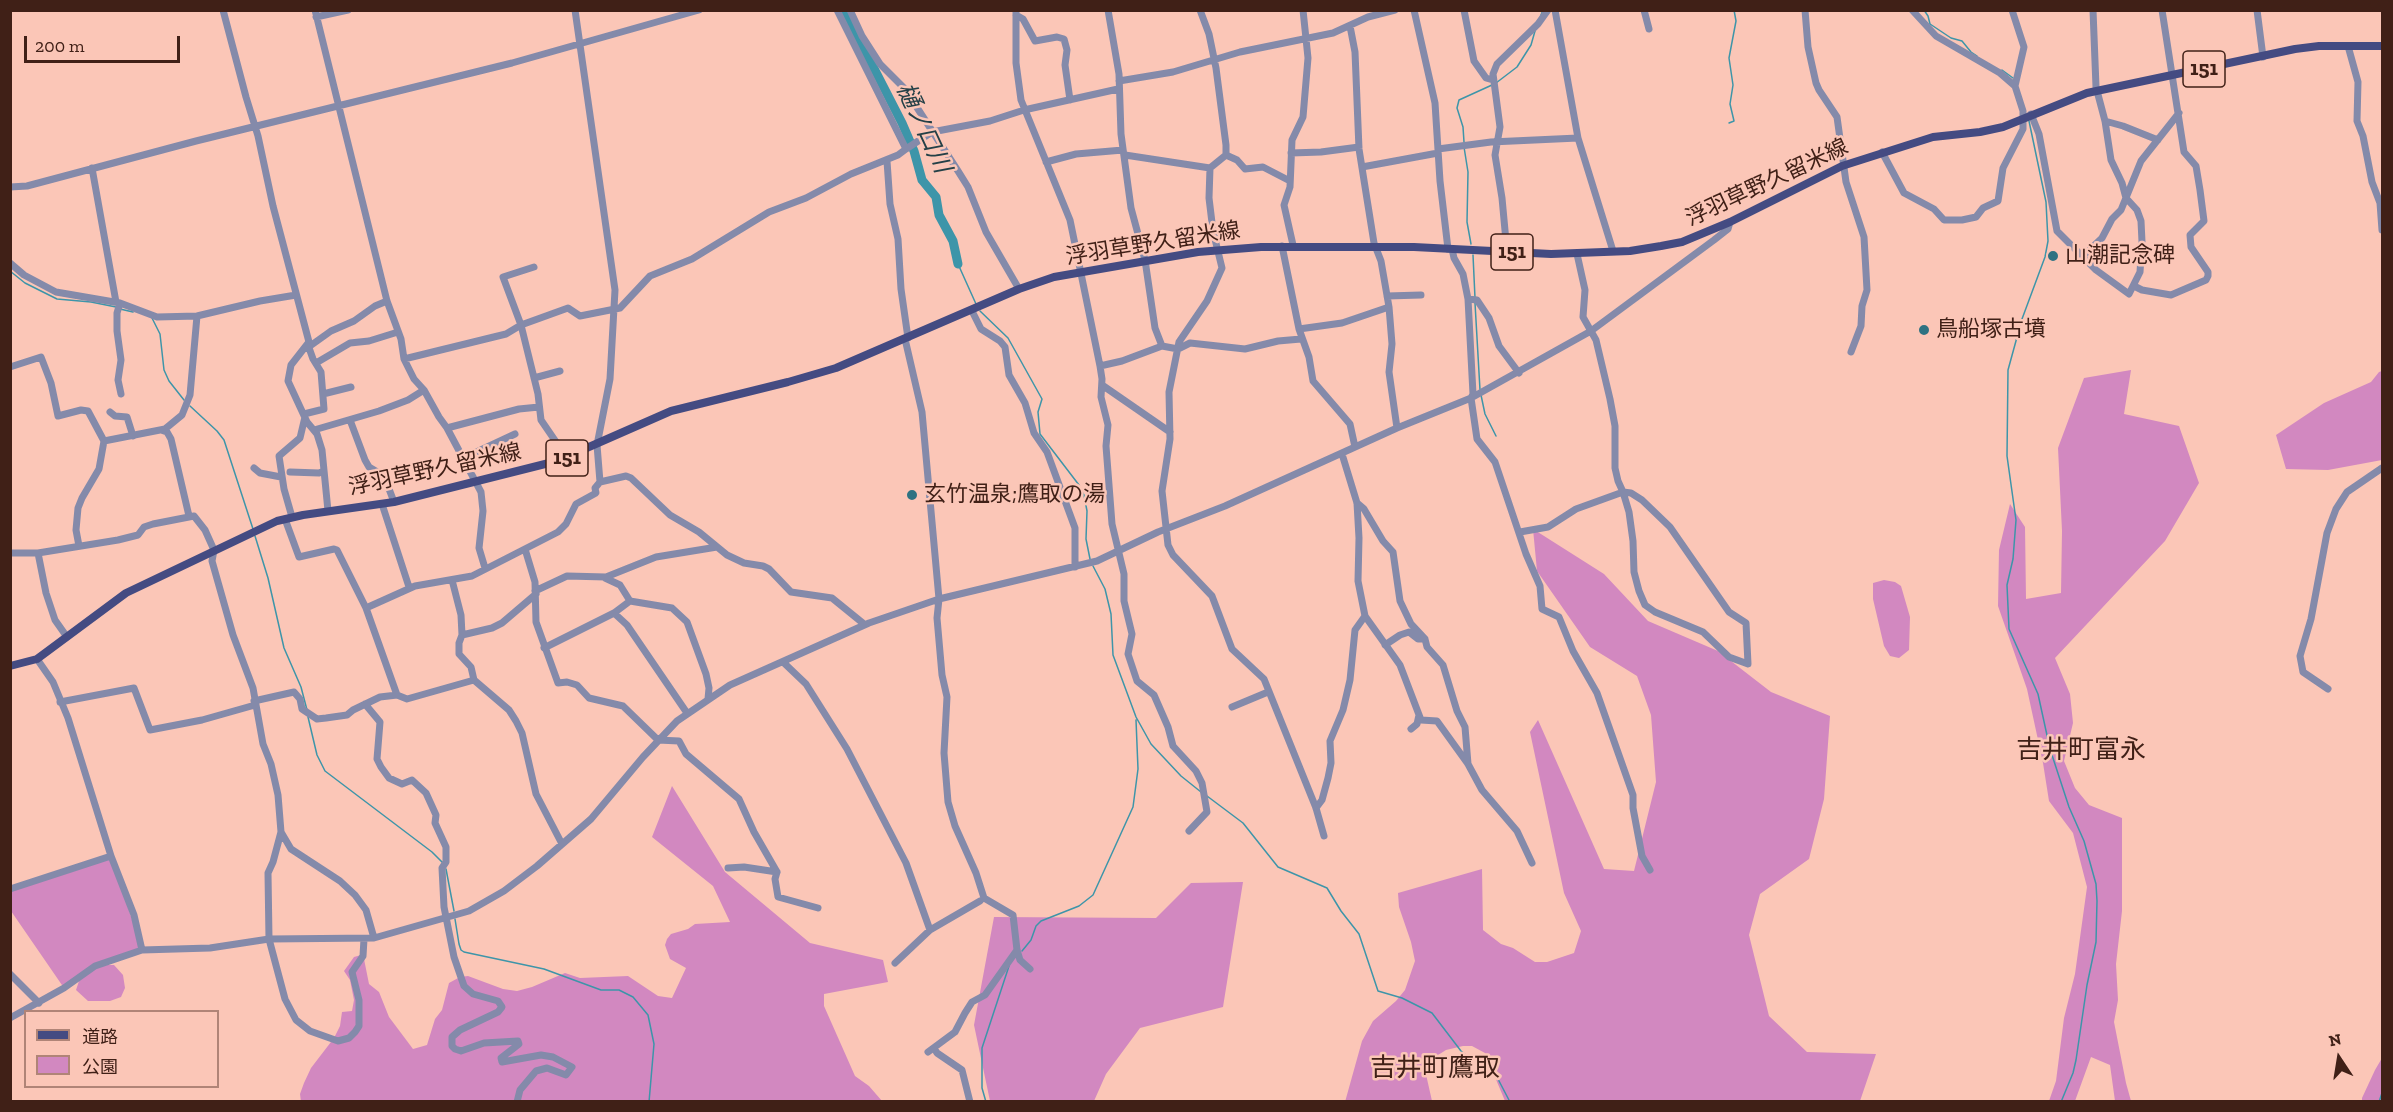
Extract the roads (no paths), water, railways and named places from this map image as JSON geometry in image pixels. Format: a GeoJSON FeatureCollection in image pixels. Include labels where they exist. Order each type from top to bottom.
{"type":"FeatureCollection","features":[{"type":"Feature","properties":{"kind":"main road","name":"浮羽草野久留米線"},"geometry":{"type":"LineString","coordinates":[[10,666],[37,659],[126,593],[254,531],[288,518],[394,502],[567,458],[671,411],[812,376],[1019,289],[1054,277],[1218,249],[1293,245],[1577,254],[1630,251],[1682,242],[1730,222],[1842,166],[1933,136],[1989,130],[2097,90],[2311,47],[2382,46]]}},
{"type":"Feature","properties":{"kind":"street"},"geometry":{"type":"LineString","coordinates":[[223,10],[255,126],[308,345],[321,372],[324,409],[305,415]]}},
{"type":"Feature","properties":{"kind":"street"},"geometry":{"type":"LineString","coordinates":[[348,10],[315,14],[404,359],[414,379],[447,428],[483,499],[479,548],[485,568]]}},
{"type":"Feature","properties":{"kind":"street"},"geometry":{"type":"LineString","coordinates":[[575,10],[610,251],[615,310],[610,380],[597,444],[600,482]]}},
{"type":"Feature","properties":{"kind":"street"},"geometry":{"type":"LineString","coordinates":[[10,188],[27,186],[255,126],[580,45],[699,10]]}},
{"type":"Feature","properties":{"kind":"street"},"geometry":{"type":"LineString","coordinates":[[837,10],[907,148]]}},
{"type":"Feature","properties":{"kind":"street"},"geometry":{"type":"LineString","coordinates":[[850,10],[862,36],[880,64],[905,89],[968,187],[987,232],[1019,289]]}},
{"type":"Feature","properties":{"kind":"street"},"geometry":{"type":"LineString","coordinates":[[1108,10],[1131,208],[1145,260],[1155,328],[1162,346]]}},
{"type":"Feature","properties":{"kind":"street"},"geometry":{"type":"LineString","coordinates":[[1200,10],[1209,34],[1214,60],[1226,155]]}},
{"type":"Feature","properties":{"kind":"street"},"geometry":{"type":"LineString","coordinates":[[1293,245],[1284,205],[1290,181],[1292,140],[1303,117],[1308,58],[1303,10]]}},
{"type":"Feature","properties":{"kind":"street"},"geometry":{"type":"LineString","coordinates":[[404,359],[506,334],[521,325],[568,308],[580,316],[615,310],[627,303],[650,276],[692,260],[769,212],[806,198],[851,174],[887,161],[932,132],[990,121],[1240,52],[1333,33],[1368,17],[1395,10]]}},
{"type":"Feature","properties":{"kind":"street"},"geometry":{"type":"LineString","coordinates":[[1414,10],[1434,93],[1438,151],[1450,249],[1473,300],[1489,318],[1499,346],[1519,373]]}},
{"type":"Feature","properties":{"kind":"street"},"geometry":{"type":"LineString","coordinates":[[1464,10],[1474,61],[1486,78],[1494,83]]}},
{"type":"Feature","properties":{"kind":"street"},"geometry":{"type":"LineString","coordinates":[[1507,252],[1495,155],[1500,127],[1494,83],[1497,64],[1536,27],[1548,10]]}},
{"type":"Feature","properties":{"kind":"street"},"geometry":{"type":"LineString","coordinates":[[1555,10],[1578,138],[1613,251]]}},
{"type":"Feature","properties":{"kind":"street"},"geometry":{"type":"LineString","coordinates":[[1644,10],[1649,29]]}},
{"type":"Feature","properties":{"kind":"street"},"geometry":{"type":"LineString","coordinates":[[1805,10],[1808,46],[1815,78],[1819,90],[1839,122],[1842,166],[1864,237],[1867,290],[1861,312],[1861,326],[1851,352]]}},
{"type":"Feature","properties":{"kind":"street"},"geometry":{"type":"LineString","coordinates":[[1912,10],[1936,36],[2000,73],[2014,86],[2039,134],[2057,231],[2096,270],[2129,294],[2140,272],[2141,221],[2137,210],[2126,198],[2111,159],[2097,90],[2093,10]]}},
{"type":"Feature","properties":{"kind":"street"},"geometry":{"type":"LineString","coordinates":[[2012,10],[2024,47],[2014,86]]}},
{"type":"Feature","properties":{"kind":"street"},"geometry":{"type":"LineString","coordinates":[[2134,286],[2142,290],[2171,295],[2206,280],[2208,276],[2208,272],[2191,247],[2190,235],[2204,221],[2196,166],[2184,152],[2162,10]]}},
{"type":"Feature","properties":{"kind":"street"},"geometry":{"type":"LineString","coordinates":[[2257,10],[2263,57]]}},
{"type":"Feature","properties":{"kind":"street"},"geometry":{"type":"LineString","coordinates":[[1016,13],[1023,19],[1035,41],[1057,37],[1064,39],[1067,50],[1065,65],[1070,100]]}},
{"type":"Feature","properties":{"kind":"street"},"geometry":{"type":"LineString","coordinates":[[1016,13],[1017,78],[1024,110],[1071,220],[1100,366],[1101,397],[1108,425],[1106,446],[1112,525],[1124,574],[1124,602],[1132,634],[1128,654],[1137,681],[1154,695],[1168,727],[1173,747],[1196,771],[1202,783],[1207,812],[1190,831]]}},
{"type":"Feature","properties":{"kind":"street"},"geometry":{"type":"LineString","coordinates":[[1350,26],[1355,52],[1359,147],[1376,247],[1382,261],[1389,306],[1392,344],[1389,372],[1397,428]]}},
{"type":"Feature","properties":{"kind":"street"},"geometry":{"type":"LineString","coordinates":[[2348,46],[2358,82],[2357,121],[2365,143],[2372,182],[2380,203],[2382,230]]}},
{"type":"Feature","properties":{"kind":"street"},"geometry":{"type":"LineString","coordinates":[[2083,256],[2102,238],[2112,219],[2121,210],[2141,162],[2179,115],[2179,111]]}},
{"type":"Feature","properties":{"kind":"street"},"geometry":{"type":"LineString","coordinates":[[1882,152],[1904,193],[1934,209],[1944,220],[1976,217],[1983,208],[1998,201],[2003,168],[2029,116]]}},
{"type":"Feature","properties":{"kind":"street"},"geometry":{"type":"LineString","coordinates":[[2105,121],[2158,140]]}},
{"type":"Feature","properties":{"kind":"street"},"geometry":{"type":"LineString","coordinates":[[1362,167],[1463,146],[1578,138]]}},
{"type":"Feature","properties":{"kind":"street"},"geometry":{"type":"LineString","coordinates":[[1291,153],[1359,147]]}},
{"type":"Feature","properties":{"kind":"street"},"geometry":{"type":"LineString","coordinates":[[1046,162],[1076,154],[1124,152],[1210,168]]}},
{"type":"Feature","properties":{"kind":"street"},"geometry":{"type":"LineString","coordinates":[[1226,155],[1210,168],[1209,198],[1222,265],[1220,274],[1207,301],[1179,342],[1168,400],[1170,432],[1162,491],[1168,545],[1173,555],[1212,596],[1232,649],[1243,662],[1256,670],[1264,679],[1316,808],[1324,836]]}},
{"type":"Feature","properties":{"kind":"street"},"geometry":{"type":"LineString","coordinates":[[1226,155],[1239,162],[1245,169],[1263,167],[1290,181]]}},
{"type":"Feature","properties":{"kind":"street"},"geometry":{"type":"LineString","coordinates":[[887,161],[890,204],[898,239],[907,338],[922,412],[939,599],[937,618],[942,675],[947,697],[944,753],[948,802],[955,826],[976,873],[984,898],[1012,915],[1020,960],[1030,969]]}},
{"type":"Feature","properties":{"kind":"street"},"geometry":{"type":"LineString","coordinates":[[92,168],[118,306],[117,331],[121,360],[118,381],[121,394]]}},
{"type":"Feature","properties":{"kind":"street"},"geometry":{"type":"LineString","coordinates":[[25,1010],[95,966],[142,950],[210,948],[269,939],[374,938],[469,911],[504,891],[537,866],[591,819],[658,740],[687,713],[730,685],[864,624],[939,599],[1097,561],[1167,528],[1225,506],[1397,428],[1471,398],[1591,331],[1714,240],[1728,228],[1730,222]]}},
{"type":"Feature","properties":{"kind":"street"},"geometry":{"type":"LineString","coordinates":[[1282,246],[1301,339],[1307,350],[1313,381],[1350,424],[1355,447]]}},
{"type":"Feature","properties":{"kind":"street"},"geometry":{"type":"LineString","coordinates":[[1520,532],[1548,527],[1576,509],[1623,492],[1631,493],[1642,500],[1670,527],[1729,612],[1746,623],[1748,664],[1729,657],[1703,632],[1680,624],[1645,605],[1638,591],[1634,572],[1633,541],[1623,492],[1615,468],[1615,426],[1604,370],[1591,331],[1583,317],[1585,290],[1577,254]]}},
{"type":"Feature","properties":{"kind":"street"},"geometry":{"type":"LineString","coordinates":[[10,263],[24,275],[56,292],[157,317],[196,316],[296,295]]}},
{"type":"Feature","properties":{"kind":"street"},"geometry":{"type":"LineString","coordinates":[[534,267],[503,277],[521,325],[534,378],[541,420],[567,458]]}},
{"type":"Feature","properties":{"kind":"street"},"geometry":{"type":"LineString","coordinates":[[1387,296],[1421,295]]}},
{"type":"Feature","properties":{"kind":"street"},"geometry":{"type":"LineString","coordinates":[[1473,300],[1473,394],[1471,398],[1478,439],[1495,462],[1526,555],[1540,586],[1542,609],[1559,617],[1573,651],[1601,701],[1633,795],[1633,808],[1642,855],[1650,870]]}},
{"type":"Feature","properties":{"kind":"street"},"geometry":{"type":"LineString","coordinates":[[328,511],[322,450],[314,430],[290,388],[288,372],[297,355],[308,345],[310,346],[331,331],[354,321],[375,306],[388,304]]}},
{"type":"Feature","properties":{"kind":"street"},"geometry":{"type":"LineString","coordinates":[[1299,329],[1342,323],[1389,306]]}},
{"type":"Feature","properties":{"kind":"street"},"geometry":{"type":"LineString","coordinates":[[973,310],[981,329],[1005,347],[1009,375],[1025,403],[1034,433],[1047,452],[1075,528],[1075,567]]}},
{"type":"Feature","properties":{"kind":"street"},"geometry":{"type":"LineString","coordinates":[[104,441],[161,430],[174,423],[188,405],[192,381],[196,316]]}},
{"type":"Feature","properties":{"kind":"street"},"geometry":{"type":"LineString","coordinates":[[316,363],[350,343],[373,341],[398,332]]}},
{"type":"Feature","properties":{"kind":"street"},"geometry":{"type":"LineString","coordinates":[[1100,366],[1122,361],[1162,346],[1178,349],[1190,343],[1245,349],[1278,341],[1301,339]]}},
{"type":"Feature","properties":{"kind":"street"},"geometry":{"type":"LineString","coordinates":[[10,367],[41,357],[51,383],[58,416],[81,410],[88,411],[104,441],[99,469],[78,508],[76,530],[79,546]]}},
{"type":"Feature","properties":{"kind":"street"},"geometry":{"type":"LineString","coordinates":[[534,378],[560,371]]}},
{"type":"Feature","properties":{"kind":"street"},"geometry":{"type":"LineString","coordinates":[[1102,385],[1170,432]]}},
{"type":"Feature","properties":{"kind":"street"},"geometry":{"type":"LineString","coordinates":[[323,394],[351,387]]}},
{"type":"Feature","properties":{"kind":"street"},"geometry":{"type":"LineString","coordinates":[[314,430],[408,400],[423,390]]}},
{"type":"Feature","properties":{"kind":"street"},"geometry":{"type":"LineString","coordinates":[[447,428],[519,409],[539,407]]}},
{"type":"Feature","properties":{"kind":"street"},"geometry":{"type":"LineString","coordinates":[[110,412],[115,416],[126,417],[133,436]]}},
{"type":"Feature","properties":{"kind":"street"},"geometry":{"type":"LineString","coordinates":[[305,415],[300,438],[279,456],[288,518],[299,557],[337,550],[366,608],[397,695]]}},
{"type":"Feature","properties":{"kind":"street"},"geometry":{"type":"LineString","coordinates":[[350,420],[365,460],[369,467],[386,481],[394,502]]}},
{"type":"Feature","properties":{"kind":"street"},"geometry":{"type":"LineString","coordinates":[[161,430],[167,432],[171,439],[189,516]]}},
{"type":"Feature","properties":{"kind":"street"},"geometry":{"type":"LineString","coordinates":[[465,460],[468,456],[515,434]]}},
{"type":"Feature","properties":{"kind":"street"},"geometry":{"type":"LineString","coordinates":[[1341,454],[1356,503],[1359,538],[1358,581],[1365,616],[1400,665],[1421,720],[1437,721],[1468,764],[1482,790],[1517,831],[1532,863]]}},
{"type":"Feature","properties":{"kind":"street"},"geometry":{"type":"LineString","coordinates":[[254,468],[260,473],[281,477]]}},
{"type":"Feature","properties":{"kind":"street"},"geometry":{"type":"LineString","coordinates":[[2328,688],[2303,672],[2300,656],[2311,619],[2327,533],[2336,509],[2346,492],[2382,468]]}},
{"type":"Feature","properties":{"kind":"street"},"geometry":{"type":"LineString","coordinates":[[290,472],[319,473],[324,471]]}},
{"type":"Feature","properties":{"kind":"street"},"geometry":{"type":"LineString","coordinates":[[366,608],[409,587],[472,576],[558,532],[566,524],[576,504],[596,493],[595,488],[600,482],[628,476],[658,501],[670,515],[699,532],[717,547],[744,563],[769,569],[792,592],[832,598],[864,624]]}},
{"type":"Feature","properties":{"kind":"street"},"geometry":{"type":"LineString","coordinates":[[1356,503],[1364,509],[1383,541],[1393,552],[1400,601],[1411,624],[1425,639],[1427,647],[1443,665],[1457,711],[1465,727],[1468,764]]}},
{"type":"Feature","properties":{"kind":"street"},"geometry":{"type":"LineString","coordinates":[[382,504],[409,587]]}},
{"type":"Feature","properties":{"kind":"street"},"geometry":{"type":"LineString","coordinates":[[10,553],[38,553],[138,535],[144,527],[189,516],[194,516],[199,521],[214,550],[212,561],[233,635],[253,688],[262,744],[271,764],[278,795],[281,832],[268,873],[269,939],[279,983],[296,1020],[320,1036],[338,1041],[349,1038],[359,1026],[359,1000],[352,972],[363,956],[364,939]]}},
{"type":"Feature","properties":{"kind":"street"},"geometry":{"type":"LineString","coordinates":[[600,577],[612,575],[656,557],[717,547]]}},
{"type":"Feature","properties":{"kind":"street"},"geometry":{"type":"LineString","coordinates":[[525,549],[534,572],[536,622],[558,683],[567,682],[577,685],[590,698],[622,706],[658,740],[679,741],[686,754],[739,799],[754,832],[777,872],[775,879],[778,897],[818,908]]}},
{"type":"Feature","properties":{"kind":"street"},"geometry":{"type":"LineString","coordinates":[[38,553],[46,593],[55,620],[67,637]]}},
{"type":"Feature","properties":{"kind":"street"},"geometry":{"type":"LineString","coordinates":[[462,635],[492,628],[502,623],[536,592],[572,575],[600,577],[617,582],[630,601],[672,608],[687,622],[708,681],[708,699]]}},
{"type":"Feature","properties":{"kind":"street"},"geometry":{"type":"LineString","coordinates":[[452,580],[461,615],[462,635],[459,654],[471,667],[474,680],[509,710],[516,721],[522,733],[536,794],[562,844]]}},
{"type":"Feature","properties":{"kind":"street"},"geometry":{"type":"LineString","coordinates":[[544,648],[614,613],[630,601]]}},
{"type":"Feature","properties":{"kind":"street"},"geometry":{"type":"LineString","coordinates":[[614,613],[627,625],[687,713]]}},
{"type":"Feature","properties":{"kind":"street"},"geometry":{"type":"LineString","coordinates":[[1316,808],[1322,800],[1328,778],[1331,763],[1330,741],[1343,710],[1350,680],[1355,630],[1365,616]]}},
{"type":"Feature","properties":{"kind":"street"},"geometry":{"type":"LineString","coordinates":[[1385,645],[1400,634],[1409,632],[1418,639],[1425,639]]}},
{"type":"Feature","properties":{"kind":"street"},"geometry":{"type":"LineString","coordinates":[[37,659],[53,682],[68,718],[111,856],[134,915],[142,950]]}},
{"type":"Feature","properties":{"kind":"street"},"geometry":{"type":"LineString","coordinates":[[783,662],[806,684],[847,748],[906,863],[930,930]]}},
{"type":"Feature","properties":{"kind":"street"},"geometry":{"type":"LineString","coordinates":[[60,702],[134,688],[150,730],[202,720],[294,692],[300,699],[302,709],[317,719],[347,715],[380,697],[397,695],[407,699],[474,680]]}},
{"type":"Feature","properties":{"kind":"street"},"geometry":{"type":"LineString","coordinates":[[1232,707],[1268,692]]}},
{"type":"Feature","properties":{"kind":"street"},"geometry":{"type":"LineString","coordinates":[[364,704],[380,722],[381,736],[377,759],[381,767],[389,778],[402,784],[412,780],[426,793],[436,815],[435,823],[446,847],[446,862],[442,868],[446,919],[454,957],[464,986],[473,994],[498,1001],[502,1007],[498,1012],[454,1034],[451,1040],[453,1048],[461,1051],[486,1042],[518,1041],[519,1044],[501,1058],[502,1062],[541,1054],[553,1057],[572,1068],[566,1075],[548,1068],[536,1071],[520,1090],[517,1101]]}},
{"type":"Feature","properties":{"kind":"street"},"geometry":{"type":"LineString","coordinates":[[1411,729],[1417,724],[1419,715]]}},
{"type":"Feature","properties":{"kind":"street"},"geometry":{"type":"LineString","coordinates":[[281,832],[291,849],[340,881],[355,895],[366,910],[374,938]]}},
{"type":"Feature","properties":{"kind":"street"},"geometry":{"type":"LineString","coordinates":[[10,889],[111,856]]}},
{"type":"Feature","properties":{"kind":"street"},"geometry":{"type":"LineString","coordinates":[[728,868],[744,867],[777,872]]}},
{"type":"Feature","properties":{"kind":"street"},"geometry":{"type":"LineString","coordinates":[[895,963],[930,930],[980,901]]}},
{"type":"Feature","properties":{"kind":"street"},"geometry":{"type":"LineString","coordinates":[[970,1101],[962,1070],[931,1050],[955,1032],[964,1012],[972,1002],[985,995],[1017,950]]}},
{"type":"Feature","properties":{"kind":"street"},"geometry":{"type":"LineString","coordinates":[[10,974],[39,1003]]}},
{"type":"Feature","properties":{"kind":"street"},"geometry":{"type":"LineString","coordinates":[[10,1018],[24,1011]]}},
{"type":"Feature","properties":{"kind":"waterway","name":"樋ノ口川"},"geometry":{"type":"LineString","coordinates":[[844,10],[902,123],[914,151],[922,180],[936,197],[939,215],[953,241],[958,264]]}},
{"type":"Feature","properties":{"kind":"waterway"},"geometry":{"type":"LineString","coordinates":[[1541,15],[1543,10]]}},
{"type":"Feature","properties":{"kind":"waterway"},"geometry":{"type":"LineString","coordinates":[[1729,123],[1734,121],[1730,104],[1733,85],[1729,58],[1736,21],[1734,10]]}},
{"type":"Feature","properties":{"kind":"waterway"},"geometry":{"type":"LineString","coordinates":[[1924,10],[1930,24],[1951,38],[1962,41],[1977,56]]}},
{"type":"Feature","properties":{"kind":"waterway"},"geometry":{"type":"LineString","coordinates":[[1496,83],[1517,67],[1531,45],[1535,31]]}},
{"type":"Feature","properties":{"kind":"waterway"},"geometry":{"type":"LineString","coordinates":[[2002,70],[2013,78]]}},
{"type":"Feature","properties":{"kind":"waterway"},"geometry":{"type":"LineString","coordinates":[[1464,142],[1463,127],[1457,108],[1459,100],[1492,85]]}},
{"type":"Feature","properties":{"kind":"waterway"},"geometry":{"type":"LineString","coordinates":[[2029,121],[2046,202],[2048,241],[2045,257],[2022,319],[2008,370],[2007,456],[2016,520],[2013,559],[2007,585],[2009,629],[2038,694],[2050,749],[2069,807],[2084,841],[2096,884],[2097,901],[2096,942],[2076,1060],[2061,1102]]}},
{"type":"Feature","properties":{"kind":"waterway"},"geometry":{"type":"LineString","coordinates":[[1464,147],[1468,172],[1467,222],[1471,244]]}},
{"type":"Feature","properties":{"kind":"waterway"},"geometry":{"type":"LineString","coordinates":[[1473,255],[1475,298]]}},
{"type":"Feature","properties":{"kind":"waterway"},"geometry":{"type":"LineString","coordinates":[[958,264],[976,304]]}},
{"type":"Feature","properties":{"kind":"waterway"},"geometry":{"type":"LineString","coordinates":[[10,271],[25,283],[57,299],[116,307]]}},
{"type":"Feature","properties":{"kind":"waterway"},"geometry":{"type":"LineString","coordinates":[[1475,303],[1480,390]]}},
{"type":"Feature","properties":{"kind":"waterway"},"geometry":{"type":"LineString","coordinates":[[120,309],[133,312]]}},
{"type":"Feature","properties":{"kind":"waterway"},"geometry":{"type":"LineString","coordinates":[[980,311],[1008,338],[1042,399],[1038,412],[1040,434],[1084,495],[1087,511],[1086,539],[1090,559]]}},
{"type":"Feature","properties":{"kind":"waterway"},"geometry":{"type":"LineString","coordinates":[[152,318],[160,334],[164,370],[169,381],[184,400]]}},
{"type":"Feature","properties":{"kind":"waterway"},"geometry":{"type":"LineString","coordinates":[[1481,395],[1485,414],[1496,436]]}},
{"type":"Feature","properties":{"kind":"waterway"},"geometry":{"type":"LineString","coordinates":[[190,406],[224,440],[253,529]]}},
{"type":"Feature","properties":{"kind":"waterway"},"geometry":{"type":"LineString","coordinates":[[255,536],[268,578],[284,648],[301,687],[307,710]]}},
{"type":"Feature","properties":{"kind":"waterway"},"geometry":{"type":"LineString","coordinates":[[1093,566],[1105,589],[1111,614],[1113,655],[1136,717],[1151,744],[1181,776],[1201,792]]}},
{"type":"Feature","properties":{"kind":"waterway"},"geometry":{"type":"LineString","coordinates":[[308,717],[317,755],[325,771],[442,862]]}},
{"type":"Feature","properties":{"kind":"waterway"},"geometry":{"type":"LineString","coordinates":[[1022,951],[1041,921],[1079,906],[1093,895],[1133,807],[1138,769],[1136,720]]}},
{"type":"Feature","properties":{"kind":"waterway"},"geometry":{"type":"LineString","coordinates":[[1207,796],[1243,823],[1278,867],[1327,888],[1359,934],[1378,991],[1402,998],[1432,1013],[1461,1051],[1466,1055],[1477,1056],[1498,1079],[1510,1102]]}},
{"type":"Feature","properties":{"kind":"waterway"},"geometry":{"type":"LineString","coordinates":[[446,869],[454,911]]}},
{"type":"Feature","properties":{"kind":"waterway"},"geometry":{"type":"LineString","coordinates":[[455,919],[459,944],[464,952],[544,969],[601,990],[619,990],[633,997],[648,1015],[654,1044],[649,1102]]}},
{"type":"Feature","properties":{"kind":"waterway"},"geometry":{"type":"LineString","coordinates":[[986,1102],[982,1088],[982,1048],[1009,966]]}},
{"type":"Feature","properties":{"kind":"waterway"},"geometry":{"type":"LineString","coordinates":[[2379,1102],[2382,1093]]}},
{"type":"Feature","properties":{"kind":"place","name":"山潮記念碑"},"geometry":{"type":"Point","coordinates":[2053,256]}},
{"type":"Feature","properties":{"kind":"place","name":"鳥船塚古墳"},"geometry":{"type":"Point","coordinates":[1924,330]}},
{"type":"Feature","properties":{"kind":"place","name":"玄竹温泉;鷹取の湯"},"geometry":{"type":"Point","coordinates":[912,495]}},
{"type":"Feature","properties":{"kind":"district","name":"吉井町富永"},"geometry":{"type":"Point","coordinates":[2081,751]}},
{"type":"Feature","properties":{"kind":"district","name":"吉井町鷹取"},"geometry":{"type":"Point","coordinates":[1435,1069]}}]}
